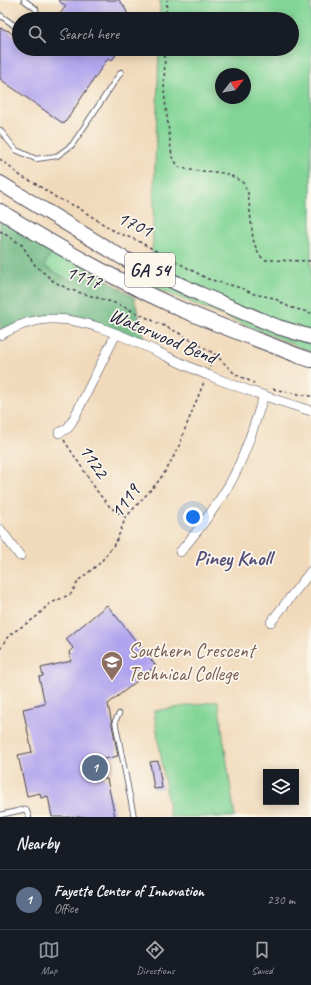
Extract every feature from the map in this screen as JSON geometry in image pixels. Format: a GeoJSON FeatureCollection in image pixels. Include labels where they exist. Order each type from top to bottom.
{"type":"FeatureCollection","features":[{"type":"Feature","properties":{"kind":"main road","name":"GA 54"},"geometry":{"type":"LineString","coordinates":[[0,183],[124,258],[200,294],[278,327],[311,337]]}},
{"type":"Feature","properties":{"kind":"main road","name":"GA 54"},"geometry":{"type":"LineString","coordinates":[[0,211],[73,255],[178,308],[311,360]]}},
{"type":"Feature","properties":{"kind":"street","name":"Waterwood Bend"},"geometry":{"type":"LineString","coordinates":[[0,335],[30,322],[41,320],[60,319],[83,323],[116,334],[207,375],[311,411]]}},
{"type":"Feature","properties":{"kind":"street"},"geometry":{"type":"LineString","coordinates":[[59,433],[68,428],[74,418],[116,334]]}},
{"type":"Feature","properties":{"kind":"street"},"geometry":{"type":"LineString","coordinates":[[180,552],[194,535],[228,486],[244,453],[264,395]]}},
{"type":"Feature","properties":{"kind":"street"},"geometry":{"type":"LineString","coordinates":[[0,529],[20,556]]}},
{"type":"Feature","properties":{"kind":"street"},"geometry":{"type":"LineString","coordinates":[[271,622],[311,571]]}},
{"type":"Feature","properties":{"kind":"lane"},"geometry":{"type":"LineString","coordinates":[[24,0],[36,9],[37,12]]}},
{"type":"Feature","properties":{"kind":"lane"},"geometry":{"type":"LineString","coordinates":[[0,15],[12,24]]}},
{"type":"Feature","properties":{"kind":"lane"},"geometry":{"type":"LineString","coordinates":[[0,130],[16,150],[36,159],[57,156],[72,145],[122,72]]}},
{"type":"Feature","properties":{"kind":"lane"},"geometry":{"type":"LineString","coordinates":[[119,714],[115,721],[134,817]]}},
{"type":"Feature","properties":{"kind":"lane"},"geometry":{"type":"LineString","coordinates":[[0,815],[26,809],[29,817]]}},
{"type":"Feature","properties":{"kind":"path"},"geometry":{"type":"LineString","coordinates":[[166,12],[167,0]]}},
{"type":"Feature","properties":{"kind":"path"},"geometry":{"type":"LineString","coordinates":[[165,56],[164,92],[172,157],[179,167],[190,170],[224,173],[243,183],[248,193],[253,239],[257,251],[261,257],[266,260],[311,261]]}},
{"type":"Feature","properties":{"kind":"path","name":"1701"},"geometry":{"type":"LineString","coordinates":[[0,159],[22,177],[33,182],[57,198],[77,207],[114,231],[138,241],[208,279],[241,288],[254,294],[274,298],[289,307],[311,313]]}},
{"type":"Feature","properties":{"kind":"path","name":"1117"},"geometry":{"type":"LineString","coordinates":[[1,232],[22,245],[35,265],[53,281],[68,289],[118,304],[177,332],[215,354],[235,374],[254,383]]}},
{"type":"Feature","properties":{"kind":"path","name":"1119"},"geometry":{"type":"LineString","coordinates":[[0,649],[9,635],[34,618],[49,604],[71,594],[79,580],[100,563],[116,542],[126,517],[157,484],[167,469],[179,446],[187,422],[215,354]]}},
{"type":"Feature","properties":{"kind":"path"},"geometry":{"type":"LineString","coordinates":[[271,388],[311,396]]}},
{"type":"Feature","properties":{"kind":"path","name":"1122"},"geometry":{"type":"LineString","coordinates":[[59,433],[99,494],[112,508],[126,517]]}},
{"type":"Feature","properties":{"kind":"green space"},"geometry":{"type":"Polygon","coordinates":[[[160,0],[311,0],[311,352],[151,286],[159,56],[299,56],[299,12],[160,12],[160,0]]]}},
{"type":"Feature","properties":{"kind":"green space"},"geometry":{"type":"Polygon","coordinates":[[[0,216],[53,249],[44,266],[70,281],[80,263],[134,297],[145,340],[77,319],[41,317],[0,333],[0,216]]]}},
{"type":"Feature","properties":{"kind":"green space"},"geometry":{"type":"Polygon","coordinates":[[[53,249],[80,263],[70,281],[44,266],[53,249]]]}},
{"type":"Feature","properties":{"kind":"green space"},"geometry":{"type":"Polygon","coordinates":[[[218,701],[235,817],[170,817],[154,711],[218,701]]]}},
{"type":"Feature","properties":{"kind":"building"},"geometry":{"type":"Polygon","coordinates":[[[58,0],[119,0],[127,12],[61,12],[66,6],[58,0]]]}},
{"type":"Feature","properties":{"kind":"building"},"geometry":{"type":"Polygon","coordinates":[[[0,28],[9,31],[12,34],[12,56],[115,56],[112,60],[108,58],[64,124],[0,79],[0,28]]]}},
{"type":"Feature","properties":{"kind":"building"},"geometry":{"type":"Polygon","coordinates":[[[107,605],[156,666],[108,704],[118,756],[100,760],[104,779],[107,779],[115,817],[52,817],[48,796],[41,798],[40,793],[27,796],[18,755],[32,752],[23,709],[45,704],[39,677],[43,676],[41,668],[71,661],[69,652],[73,648],[66,639],[107,605]]]}},
{"type":"Feature","properties":{"kind":"building"},"geometry":{"type":"Polygon","coordinates":[[[158,761],[162,788],[154,789],[150,762],[158,761]]]}},
{"type":"Feature","properties":{"kind":"place","name":"Southern Crescent Technical College"},"geometry":{"type":"Point","coordinates":[112,682]}},
{"type":"Feature","properties":{"kind":"place","name":"Fayette Center of Innovation"},"geometry":{"type":"Point","coordinates":[95,768]}},
{"type":"Feature","properties":{"kind":"district","name":"Piney Knoll"},"geometry":{"type":"Point","coordinates":[233,558]}}]}
